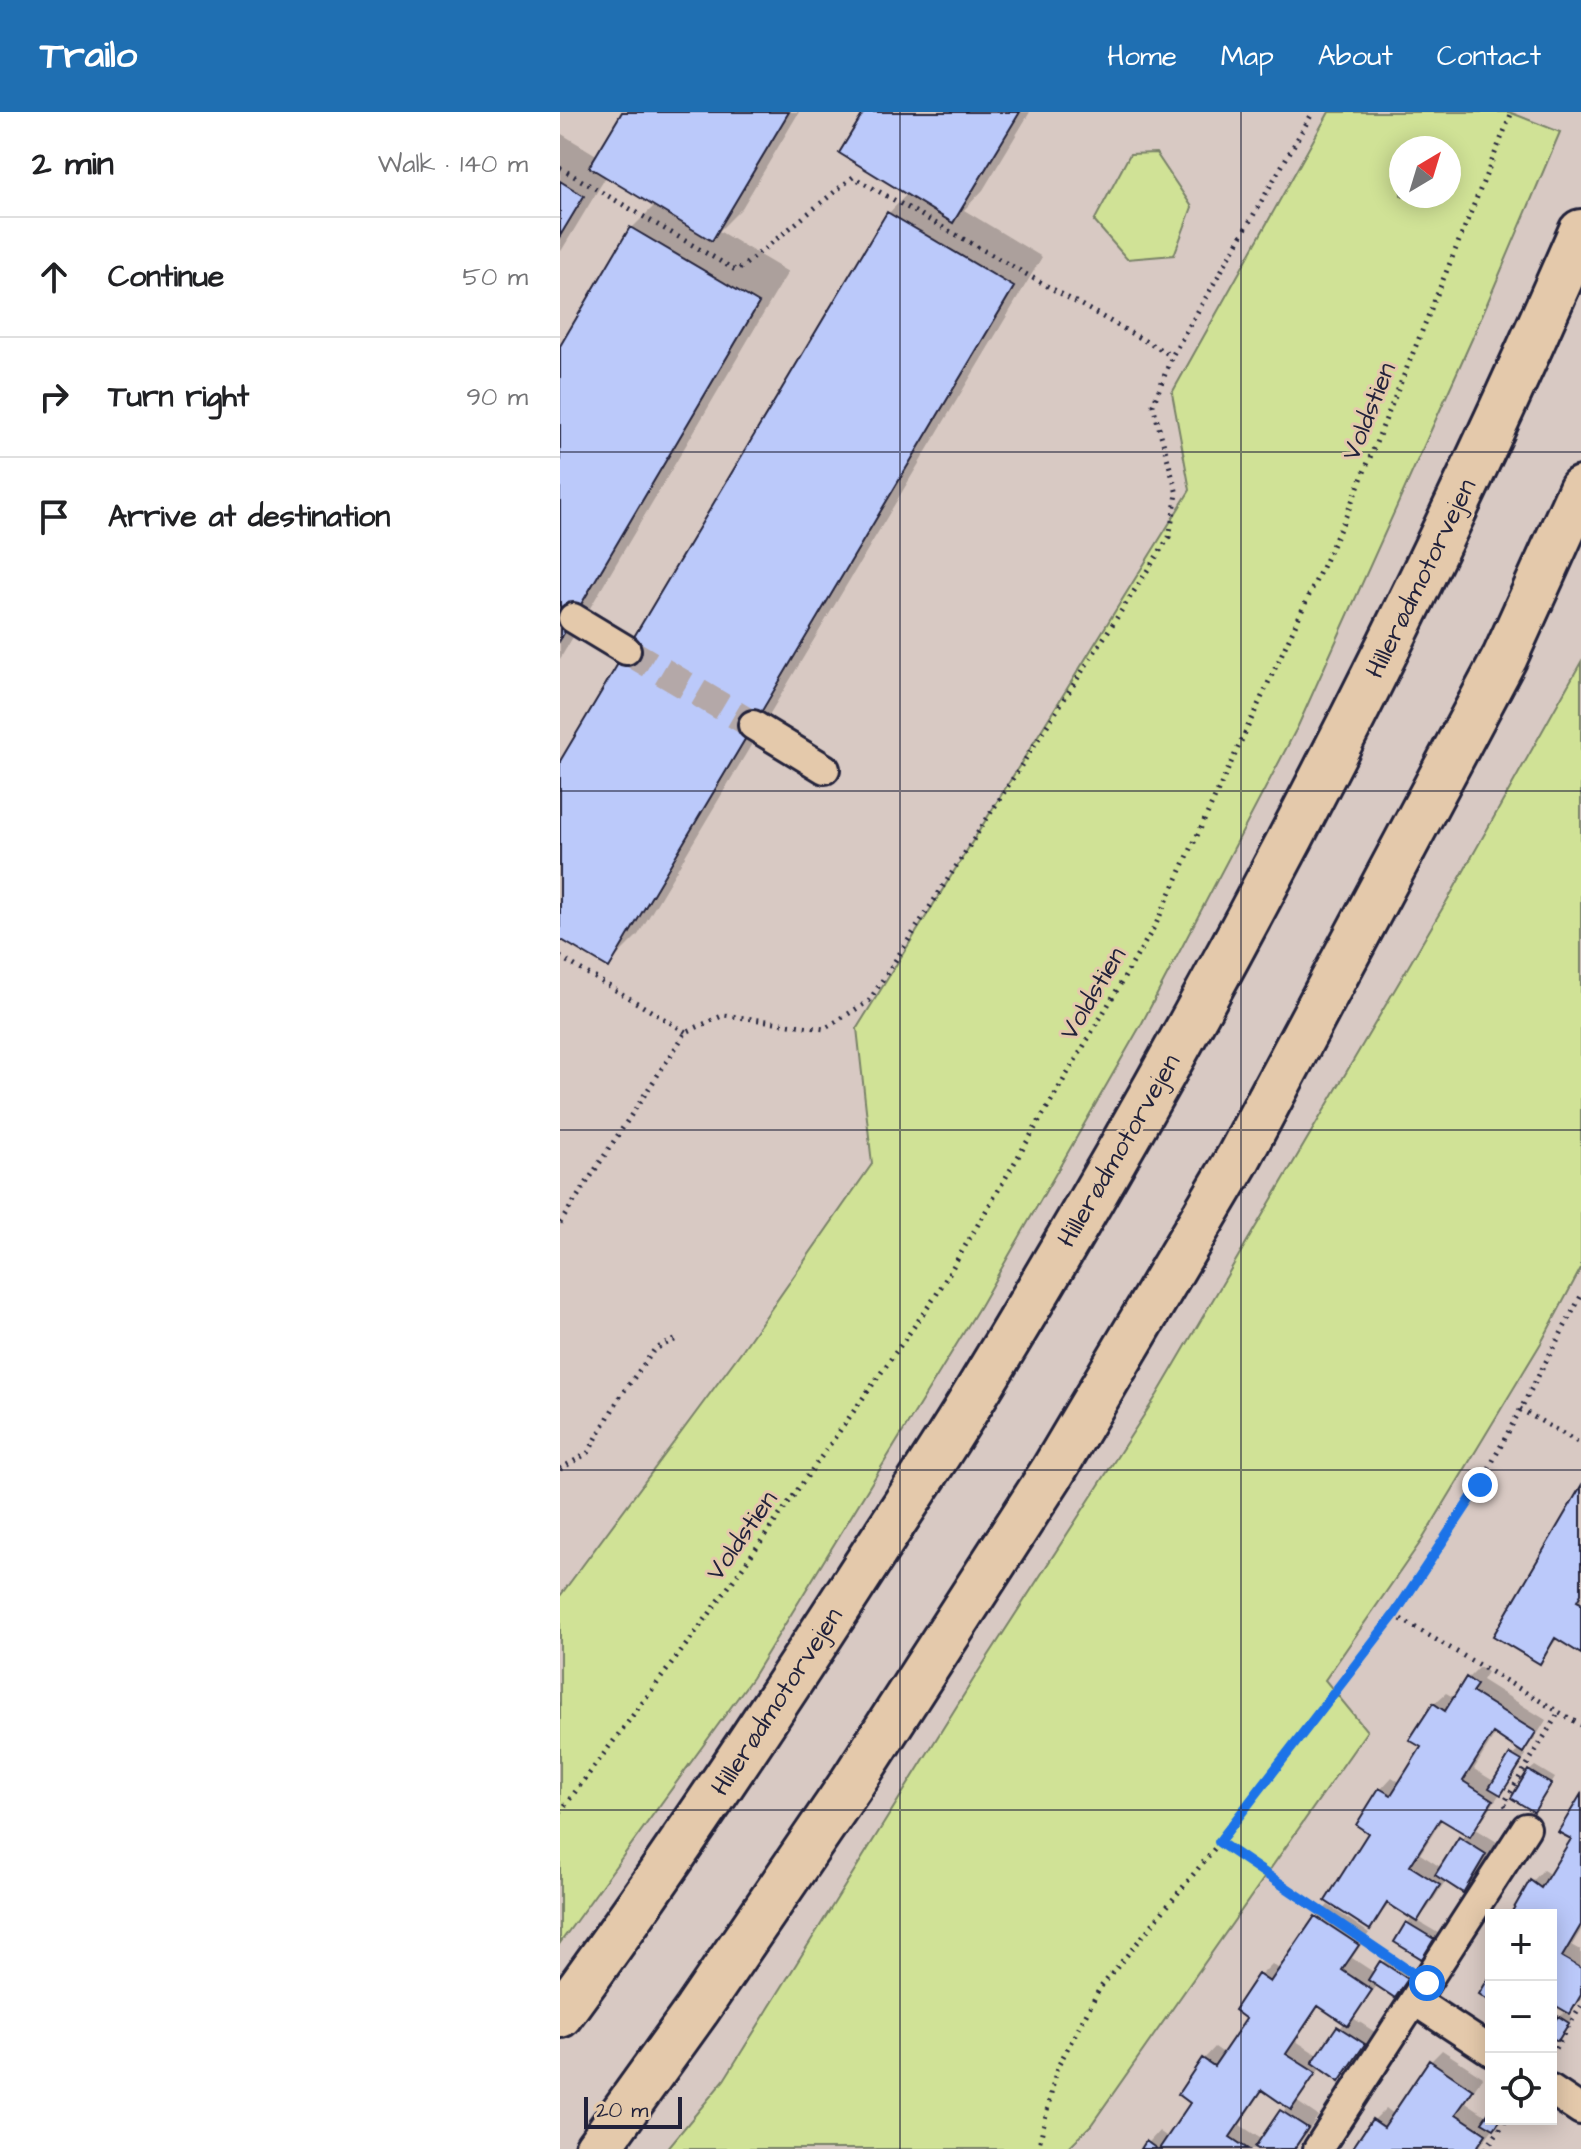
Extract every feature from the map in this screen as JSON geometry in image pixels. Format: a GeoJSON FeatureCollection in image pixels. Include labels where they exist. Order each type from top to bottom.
{"type":"FeatureCollection","features":[{"type":"Feature","properties":{"kind":"highway","name":"Hillerødmotorvejen"},"geometry":{"type":"LineString","coordinates":[[560,2015],[758,1731],[968,1407],[1149,1101],[1339,745],[1522,367],[1581,232]]}},
{"type":"Feature","properties":{"kind":"highway"},"geometry":{"type":"LineString","coordinates":[[597,2149],[697,2010],[841,1799],[1053,1471],[1239,1157],[1505,657],[1581,489]]}},
{"type":"Feature","properties":{"kind":"highway"},"geometry":{"type":"LineString","coordinates":[[1505,657],[1581,539]]}},
{"type":"Feature","properties":{"kind":"street"},"geometry":{"type":"LineString","coordinates":[[573,618],[626,650]]}},
{"type":"Feature","properties":{"kind":"street"},"geometry":{"type":"LineString","coordinates":[[753,725],[825,769]]}},
{"type":"Feature","properties":{"kind":"street"},"geometry":{"type":"LineString","coordinates":[[1318,2149],[1526,1828]]}},
{"type":"Feature","properties":{"kind":"street"},"geometry":{"type":"LineString","coordinates":[[1421,1992],[1485,2046]]}},
{"type":"Feature","properties":{"kind":"street"},"geometry":{"type":"LineString","coordinates":[[1557,2094],[1581,2110]]}},
{"type":"Feature","properties":{"kind":"path"},"geometry":{"type":"LineString","coordinates":[[560,1223],[686,1032],[724,1015],[824,1029],[869,1001],[1169,537],[1177,494],[1153,405],[1172,356],[1313,112]]}},
{"type":"Feature","properties":{"kind":"path","name":"Voldstien"},"geometry":{"type":"LineString","coordinates":[[560,1812],[710,1613],[935,1297],[1156,924],[1346,516],[1512,112]]}},
{"type":"Feature","properties":{"kind":"path"},"geometry":{"type":"LineString","coordinates":[[560,168],[737,271],[853,177],[1172,356]]}},
{"type":"Feature","properties":{"kind":"path"},"geometry":{"type":"LineString","coordinates":[[560,957],[686,1032]]}},
{"type":"Feature","properties":{"kind":"path"},"geometry":{"type":"LineString","coordinates":[[1038,2149],[1057,2068],[1100,1988],[1219,1842],[1394,1615],[1480,1485],[1581,1296]]}},
{"type":"Feature","properties":{"kind":"path"},"geometry":{"type":"LineString","coordinates":[[560,1469],[588,1453],[619,1398],[655,1349],[679,1338]]}},
{"type":"Feature","properties":{"kind":"path"},"geometry":{"type":"LineString","coordinates":[[1520,1409],[1581,1444]]}},
{"type":"Feature","properties":{"kind":"path"},"geometry":{"type":"LineString","coordinates":[[1394,1615],[1581,1725]]}},
{"type":"Feature","properties":{"kind":"path"},"geometry":{"type":"LineString","coordinates":[[1526,1828],[1504,1803],[1559,1712]]}},
{"type":"Feature","properties":{"kind":"path"},"geometry":{"type":"LineString","coordinates":[[1219,1842],[1421,1992]]}},
{"type":"Feature","properties":{"kind":"path"},"geometry":{"type":"LineString","coordinates":[[1552,2053],[1581,2006]]}},
{"type":"Feature","properties":{"kind":"path"},"geometry":{"type":"LineString","coordinates":[[1486,2149],[1503,2125]]}},
{"type":"Feature","properties":{"kind":"green space"},"geometry":{"type":"Polygon","coordinates":[[[1329,112],[1509,112],[1560,132],[1472,339],[1298,726],[1142,1023],[980,1306],[752,1678],[560,1943],[560,1596],[743,1349],[872,1164],[857,1028],[1190,490],[1172,393],[1329,112]]]}},
{"type":"Feature","properties":{"kind":"green space"},"geometry":{"type":"Polygon","coordinates":[[[1156,153],[1192,207],[1174,255],[1127,259],[1094,221],[1130,154],[1156,153]]]}},
{"type":"Feature","properties":{"kind":"green space"},"geometry":{"type":"Polygon","coordinates":[[[1581,662],[1581,1268],[1541,1343],[1422,1540],[1325,1680],[1367,1731],[1091,2125],[1067,2149],[667,2149],[724,2080],[978,1672],[1157,1395],[1452,892],[1581,662]]]}},
{"type":"Feature","properties":{"kind":"building"},"geometry":{"type":"Polygon","coordinates":[[[622,112],[789,112],[712,241],[589,167],[622,112]]]}},
{"type":"Feature","properties":{"kind":"building"},"geometry":{"type":"Polygon","coordinates":[[[864,112],[1020,112],[953,223],[839,153],[864,112]]]}},
{"type":"Feature","properties":{"kind":"building"},"geometry":{"type":"Polygon","coordinates":[[[560,181],[584,196],[560,236],[560,181]]]}},
{"type":"Feature","properties":{"kind":"building"},"geometry":{"type":"Polygon","coordinates":[[[887,212],[1014,287],[609,968],[560,939],[560,761],[887,212]]]}},
{"type":"Feature","properties":{"kind":"building"},"geometry":{"type":"Polygon","coordinates":[[[630,227],[759,303],[560,640],[560,346],[630,227]]]}},
{"type":"Feature","properties":{"kind":"building"},"geometry":{"type":"Polygon","coordinates":[[[1581,1486],[1581,1594],[1577,1601],[1581,1603],[1581,1654],[1555,1638],[1540,1664],[1493,1636],[1581,1486]]]}},
{"type":"Feature","properties":{"kind":"building"},"geometry":{"type":"Polygon","coordinates":[[[1466,1677],[1477,1685],[1472,1692],[1536,1732],[1523,1753],[1493,1733],[1463,1781],[1493,1800],[1470,1837],[1440,1819],[1410,1866],[1440,1885],[1417,1922],[1387,1903],[1370,1930],[1325,1901],[1368,1833],[1356,1825],[1379,1788],[1391,1795],[1421,1747],[1409,1740],[1433,1703],[1445,1711],[1466,1677]]]}},
{"type":"Feature","properties":{"kind":"building"},"geometry":{"type":"Polygon","coordinates":[[[1510,1754],[1522,1761],[1501,1795],[1489,1788],[1510,1754]]]}},
{"type":"Feature","properties":{"kind":"building"},"geometry":{"type":"Polygon","coordinates":[[[1528,1770],[1551,1784],[1534,1812],[1511,1798],[1528,1770]]]}},
{"type":"Feature","properties":{"kind":"building"},"geometry":{"type":"Polygon","coordinates":[[[1581,1794],[1581,1925],[1562,1957],[1581,1968],[1581,1995],[1570,2014],[1557,2006],[1557,1909],[1513,1909],[1530,1880],[1541,1888],[1571,1839],[1558,1832],[1581,1794]]]}},
{"type":"Feature","properties":{"kind":"building"},"geometry":{"type":"Polygon","coordinates":[[[1459,1837],[1486,1854],[1463,1893],[1435,1875],[1459,1837]]]}},
{"type":"Feature","properties":{"kind":"building"},"geometry":{"type":"Polygon","coordinates":[[[1315,1916],[1359,1945],[1342,1970],[1372,1990],[1348,2026],[1318,2006],[1286,2054],[1316,2073],[1291,2110],[1262,2090],[1230,2137],[1248,2149],[1159,2149],[1190,2103],[1178,2094],[1202,2058],[1214,2066],[1246,2019],[1234,2010],[1258,1974],[1270,1982],[1315,1916]]]}},
{"type":"Feature","properties":{"kind":"building"},"geometry":{"type":"Polygon","coordinates":[[[1406,1922],[1434,1939],[1422,1959],[1394,1942],[1406,1922]]]}},
{"type":"Feature","properties":{"kind":"building"},"geometry":{"type":"Polygon","coordinates":[[[1380,1961],[1408,1979],[1395,1998],[1368,1980],[1380,1961]]]}},
{"type":"Feature","properties":{"kind":"building"},"geometry":{"type":"Polygon","coordinates":[[[1485,1984],[1485,1998],[1479,1994],[1485,1984]]]}},
{"type":"Feature","properties":{"kind":"building"},"geometry":{"type":"Polygon","coordinates":[[[1557,2018],[1569,2023],[1558,2041],[1557,2040],[1557,2018]]]}},
{"type":"Feature","properties":{"kind":"building"},"geometry":{"type":"Polygon","coordinates":[[[1337,2026],[1365,2044],[1339,2082],[1312,2063],[1337,2026]]]}},
{"type":"Feature","properties":{"kind":"building"},"geometry":{"type":"Polygon","coordinates":[[[1429,2060],[1473,2090],[1456,2114],[1486,2134],[1476,2149],[1352,2149],[1372,2119],[1384,2127],[1429,2060]]]}},
{"type":"Feature","properties":{"kind":"building"},"geometry":{"type":"Polygon","coordinates":[[[1280,2110],[1308,2128],[1294,2149],[1258,2149],[1255,2147],[1280,2110]]]}},
{"type":"Feature","properties":{"kind":"building"},"geometry":{"type":"Polygon","coordinates":[[[1146,2141],[1157,2149],[1141,2149],[1146,2141]]]}},
{"type":"Feature","properties":{"kind":"tunnel"},"geometry":{"type":"LineString","coordinates":[[626,650],[753,725]]}},
{"type":"Feature","properties":{"kind":"route"},"geometry":{"type":"LineString","coordinates":[[1427,1983],[1219,1842],[1394,1615],[1480,1485]]}}]}
